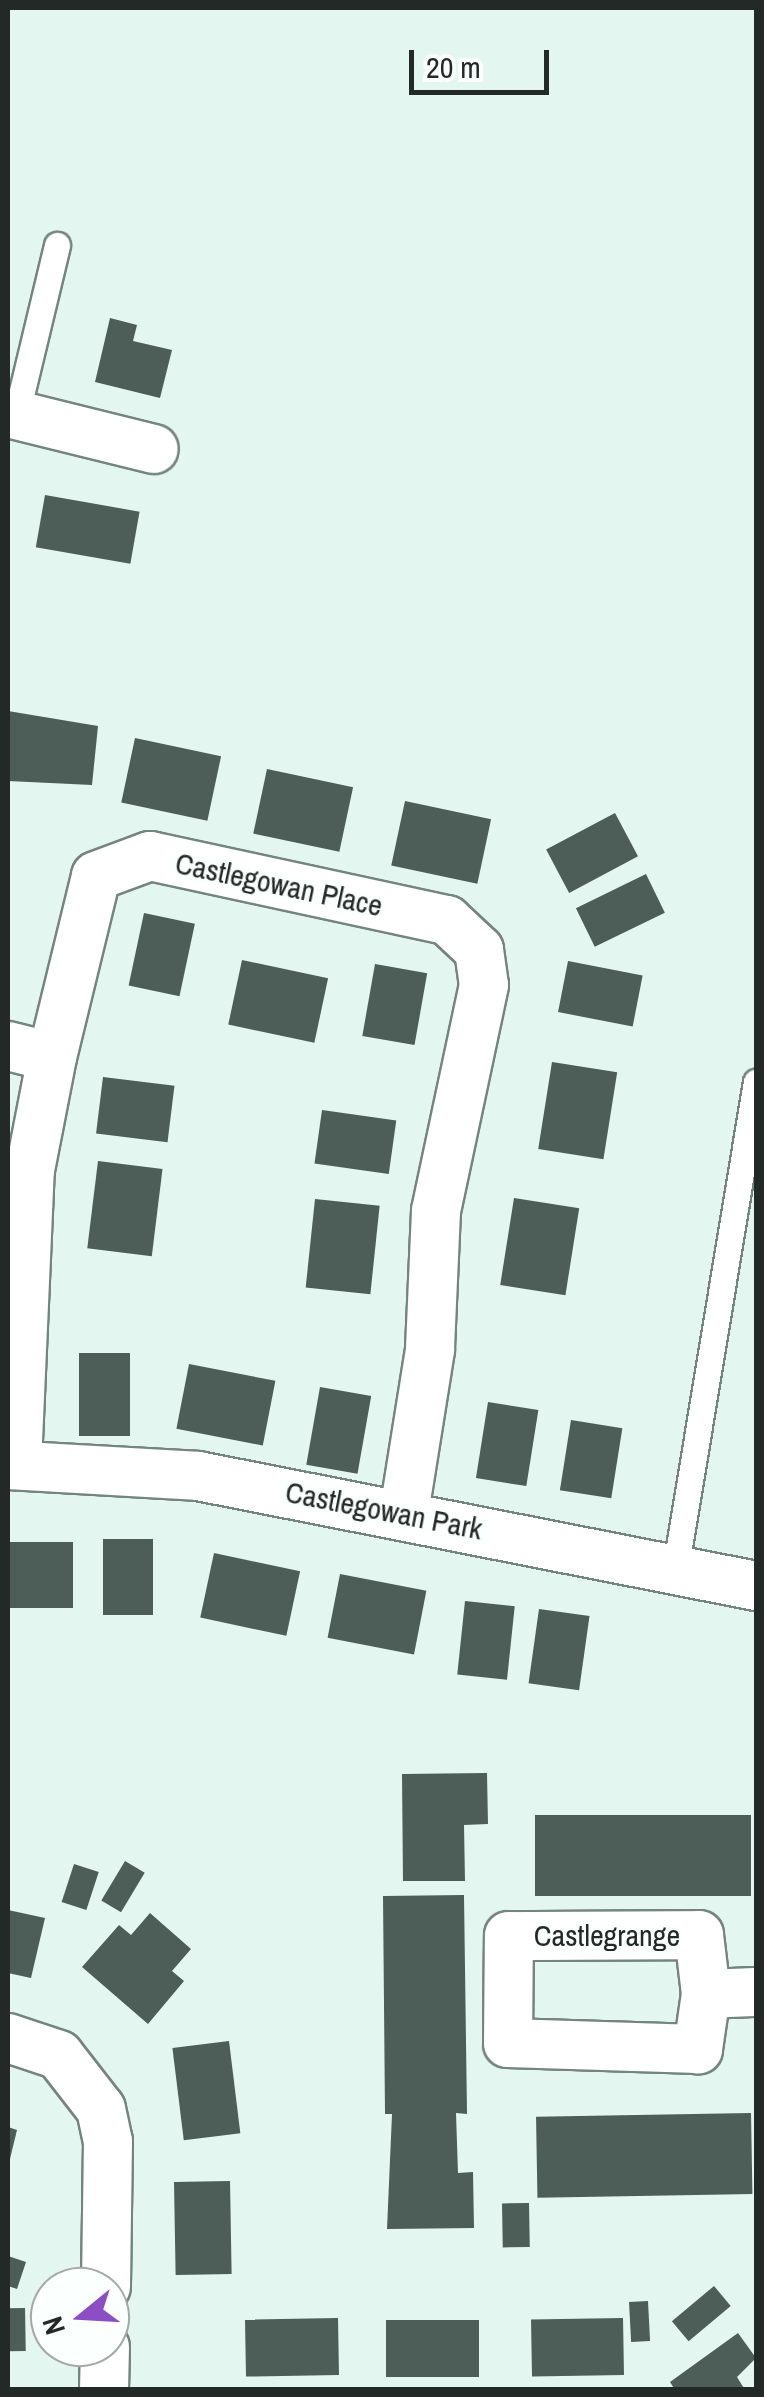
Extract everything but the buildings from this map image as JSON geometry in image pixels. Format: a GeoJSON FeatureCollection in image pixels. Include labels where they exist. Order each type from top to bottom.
{"type":"FeatureCollection","features":[{"type":"Feature","properties":{"kind":"street"},"geometry":{"type":"LineString","coordinates":[[12,415],[154,450]]}},
{"type":"Feature","properties":{"kind":"street","name":"Castlegowan Place"},"geometry":{"type":"LineString","coordinates":[[12,1464],[30,1170],[30,1052],[96,876],[150,856],[447,920],[480,950],[484,985],[436,1211],[430,1350],[404,1512]]}},
{"type":"Feature","properties":{"kind":"street","name":"Castlegowan Park"},"geometry":{"type":"LineString","coordinates":[[12,1464],[198,1476],[404,1512],[756,1586]]}},
{"type":"Feature","properties":{"kind":"street","name":"Castlegrange"},"geometry":{"type":"LineString","coordinates":[[699,1935],[706,1994],[698,2050],[508,2043],[508,1936],[699,1935]]}},
{"type":"Feature","properties":{"kind":"street"},"geometry":{"type":"LineString","coordinates":[[706,1994],[756,1992]]}},
{"type":"Feature","properties":{"kind":"street"},"geometry":{"type":"LineString","coordinates":[[8,2038],[60,2055],[101,2109],[108,2140],[106,2267]]}},
{"type":"Feature","properties":{"kind":"lane"},"geometry":{"type":"LineString","coordinates":[[12,415],[58,244]]}},
{"type":"Feature","properties":{"kind":"lane"},"geometry":{"type":"LineString","coordinates":[[675,1571],[756,1082]]}}]}
